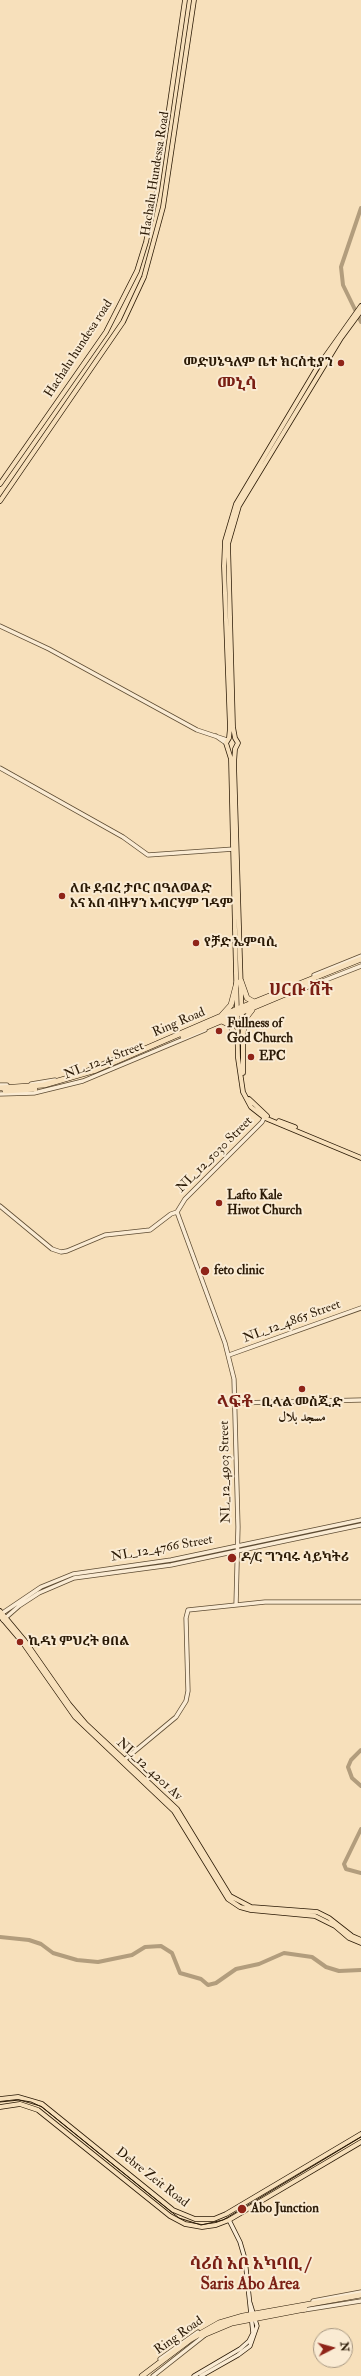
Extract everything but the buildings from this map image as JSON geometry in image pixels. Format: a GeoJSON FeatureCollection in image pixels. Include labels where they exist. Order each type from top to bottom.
{"type":"FeatureCollection","features":[{"type":"Feature","properties":{"kind":"highway","name":"Ring Road"},"geometry":{"type":"LineString","coordinates":[[292,990],[361,957]]}},
{"type":"Feature","properties":{"kind":"highway","name":"Ring Road"},"geometry":{"type":"LineString","coordinates":[[0,1093],[41,1089],[77,1080],[208,1025],[239,1008],[256,1004],[361,962]]}},
{"type":"Feature","properties":{"kind":"highway"},"geometry":{"type":"LineString","coordinates":[[239,981],[247,998],[256,1004],[245,1020],[243,1034]]}},
{"type":"Feature","properties":{"kind":"highway"},"geometry":{"type":"LineString","coordinates":[[238,1040],[230,1025],[221,1019],[231,1005],[239,981]]}},
{"type":"Feature","properties":{"kind":"highway","name":"Ring Road"},"geometry":{"type":"LineString","coordinates":[[221,1019],[240,1014],[256,1004]]}},
{"type":"Feature","properties":{"kind":"highway","name":"Ring Road"},"geometry":{"type":"LineString","coordinates":[[0,1087],[44,1085],[78,1076],[208,1025]]}},
{"type":"Feature","properties":{"kind":"highway","name":"Ring Road"},"geometry":{"type":"LineString","coordinates":[[142,2376],[205,2332],[253,2317],[361,2294]]}},
{"type":"Feature","properties":{"kind":"highway","name":"Ring Road"},"geometry":{"type":"LineString","coordinates":[[301,2308],[361,2300]]}},
{"type":"Feature","properties":{"kind":"highway","name":"Ring Road"},"geometry":{"type":"LineString","coordinates":[[148,2376],[205,2332]]}},
{"type":"Feature","properties":{"kind":"main road","name":"Hachalu hundesa road"},"geometry":{"type":"LineString","coordinates":[[0,484],[116,315],[137,270],[146,242],[157,191],[185,0]]}},
{"type":"Feature","properties":{"kind":"main road","name":"Hachalu Hundessa Road"},"geometry":{"type":"LineString","coordinates":[[0,500],[123,322],[144,277],[158,230],[194,0]]}},
{"type":"Feature","properties":{"kind":"main road"},"geometry":{"type":"LineString","coordinates":[[164,138],[172,142]]}},
{"type":"Feature","properties":{"kind":"main road"},"geometry":{"type":"LineString","coordinates":[[157,191],[164,195]]}},
{"type":"Feature","properties":{"kind":"main road"},"geometry":{"type":"LineString","coordinates":[[235,849],[235,749],[238,743],[235,738],[226,566],[230,533],[239,506],[293,415],[359,310]]}},
{"type":"Feature","properties":{"kind":"main road"},"geometry":{"type":"LineString","coordinates":[[265,1116],[254,1105],[245,1090],[242,1063],[243,1034],[239,1008],[231,759],[227,740],[227,533],[236,504],[293,406],[359,310]]}},
{"type":"Feature","properties":{"kind":"main road"},"geometry":{"type":"LineString","coordinates":[[25,449],[31,456]]}},
{"type":"Feature","properties":{"kind":"main road"},"geometry":{"type":"LineString","coordinates":[[227,740],[235,738]]}},
{"type":"Feature","properties":{"kind":"main road"},"geometry":{"type":"LineString","coordinates":[[228,749],[235,749]]}},
{"type":"Feature","properties":{"kind":"main road"},"geometry":{"type":"LineString","coordinates":[[240,1014],[238,1040],[243,1092],[251,1107],[265,1116],[361,1156]]}},
{"type":"Feature","properties":{"kind":"main road","name":"NL_12_4201 Av"},"geometry":{"type":"LineString","coordinates":[[1,1614],[75,1717],[176,1809],[225,1890],[236,1901],[245,1907],[316,1916],[335,1926],[350,1938],[361,1943]]}},
{"type":"Feature","properties":{"kind":"main road","name":"NL_12_4201 Av"},"geometry":{"type":"LineString","coordinates":[[245,1907],[317,1912],[329,1918],[352,1936],[361,1940]]}},
{"type":"Feature","properties":{"kind":"main road","name":"Debre Zeit Road"},"geometry":{"type":"LineString","coordinates":[[0,2099],[18,2097],[42,2104],[173,2210],[188,2218],[201,2220],[214,2219],[226,2214],[361,2134]]}},
{"type":"Feature","properties":{"kind":"main road","name":"Debre Zeit Road"},"geometry":{"type":"LineString","coordinates":[[0,2107],[20,2104],[38,2110],[181,2222],[202,2227],[216,2225],[229,2220],[361,2142]]}},
{"type":"Feature","properties":{"kind":"street"},"geometry":{"type":"LineString","coordinates":[[0,626],[49,649],[197,730],[227,740]]}},
{"type":"Feature","properties":{"kind":"street"},"geometry":{"type":"LineString","coordinates":[[0,768],[123,837],[148,855],[235,849]]}},
{"type":"Feature","properties":{"kind":"street"},"geometry":{"type":"LineString","coordinates":[[292,990],[306,989],[361,966]]}},
{"type":"Feature","properties":{"kind":"street","name":"NL_12_5030 Street"},"geometry":{"type":"LineString","coordinates":[[0,1206],[56,1251],[67,1251],[105,1235],[128,1231],[150,1230],[171,1214],[177,1212],[180,1206],[265,1116]]}},
{"type":"Feature","properties":{"kind":"street","name":"NL_12_4903 Street"},"geometry":{"type":"LineString","coordinates":[[177,1212],[229,1355],[234,1379],[237,1548],[236,1605]]}},
{"type":"Feature","properties":{"kind":"street","name":"NL_12_4865 Street"},"geometry":{"type":"LineString","coordinates":[[229,1355],[361,1308]]}},
{"type":"Feature","properties":{"kind":"street"},"geometry":{"type":"LineString","coordinates":[[235,1403],[361,1400]]}},
{"type":"Feature","properties":{"kind":"street","name":"NL_12_4766 Street"},"geometry":{"type":"LineString","coordinates":[[5,1618],[39,1593],[74,1578],[171,1565],[237,1548],[361,1520]]}},
{"type":"Feature","properties":{"kind":"street","name":"NL_12_4766 Street"},"geometry":{"type":"LineString","coordinates":[[1,1614],[41,1587],[61,1577],[164,1561],[361,1525]]}},
{"type":"Feature","properties":{"kind":"street"},"geometry":{"type":"LineString","coordinates":[[123,1762],[176,1717],[187,1696],[188,1610],[236,1605],[361,1602]]}},
{"type":"Feature","properties":{"kind":"street"},"geometry":{"type":"LineString","coordinates":[[201,2376],[248,2348],[255,2336],[243,2253],[229,2220]]}},
{"type":"Feature","properties":{"kind":"street"},"geometry":{"type":"LineString","coordinates":[[194,2376],[247,2343],[254,2329],[253,2317]]}},
{"type":"Feature","properties":{"kind":"street"},"geometry":{"type":"LineString","coordinates":[[138,2376],[187,2339],[205,2332]]}},
{"type":"Feature","properties":{"kind":"street"},"geometry":{"type":"LineString","coordinates":[[153,2376],[205,2332]]}},
{"type":"Feature","properties":{"kind":"waterway"},"geometry":{"type":"LineString","coordinates":[[361,208],[341,267],[343,285],[361,322]]}},
{"type":"Feature","properties":{"kind":"waterway"},"geometry":{"type":"LineString","coordinates":[[361,1750],[351,1760],[348,1767],[352,1778],[361,1786]]}},
{"type":"Feature","properties":{"kind":"waterway"},"geometry":{"type":"LineString","coordinates":[[361,1829],[344,1864],[346,1869],[361,1873]]}},
{"type":"Feature","properties":{"kind":"waterway"},"geometry":{"type":"LineString","coordinates":[[0,1937],[29,1940],[41,1944],[53,1953],[77,1960],[98,1962],[132,1955],[145,1947],[161,1946],[172,1953],[180,1973],[201,1979],[208,1985],[216,1983],[236,1969],[259,1964],[284,1953],[312,1957],[326,1967],[339,1971],[361,1970]]}},
{"type":"Feature","properties":{"kind":"tram line"},"geometry":{"type":"LineString","coordinates":[[0,2102],[19,2100],[31,2102],[42,2107],[179,2218],[201,2225],[223,2220],[361,2137]]}},
{"type":"Feature","properties":{"kind":"place","name":"መድሀኔዓለም ቤተ ክርስቲያን"},"geometry":{"type":"Point","coordinates":[341,363]}},
{"type":"Feature","properties":{"kind":"place","name":"ለቡ ደብረ ታቦር በዓለወልድ እና አበ ብዙሃን አብርሃም ገዳም"},"geometry":{"type":"Point","coordinates":[62,896]}},
{"type":"Feature","properties":{"kind":"place","name":"የቻድ ኤምባሲ"},"geometry":{"type":"Point","coordinates":[196,943]}},
{"type":"Feature","properties":{"kind":"place","name":"Fullness of God Church"},"geometry":{"type":"Point","coordinates":[219,1031]}},
{"type":"Feature","properties":{"kind":"place","name":"EPC"},"geometry":{"type":"Point","coordinates":[251,1057]}},
{"type":"Feature","properties":{"kind":"place","name":"Lafto Kale Hiwot Church"},"geometry":{"type":"Point","coordinates":[219,1203]}},
{"type":"Feature","properties":{"kind":"place","name":"feto clinic"},"geometry":{"type":"Point","coordinates":[205,1271]}},
{"type":"Feature","properties":{"kind":"place","name":"ቢላል መስጂድ مسجد بلال"},"geometry":{"type":"Point","coordinates":[302,1389]}},
{"type":"Feature","properties":{"kind":"place","name":"ዶ/ር ግንባሩ ሳይካትሪ"},"geometry":{"type":"Point","coordinates":[232,1558]}},
{"type":"Feature","properties":{"kind":"place","name":"ኪዳነ ምህረት ፀበል"},"geometry":{"type":"Point","coordinates":[20,1642]}},
{"type":"Feature","properties":{"kind":"place","name":"Abo Junction"},"geometry":{"type":"Point","coordinates":[242,2209]}},
{"type":"Feature","properties":{"kind":"district","name":"መኒሳ"},"geometry":{"type":"Point","coordinates":[237,385]}},
{"type":"Feature","properties":{"kind":"district","name":"ሀርቡ ሸት"},"geometry":{"type":"Point","coordinates":[301,991]}},
{"type":"Feature","properties":{"kind":"district","name":"ላፍቶ"},"geometry":{"type":"Point","coordinates":[235,1403]}},
{"type":"Feature","properties":{"kind":"district","name":"ሳሪስ አቦ አካባቢ / Saris Abo Area"},"geometry":{"type":"Point","coordinates":[250,2275]}}]}
